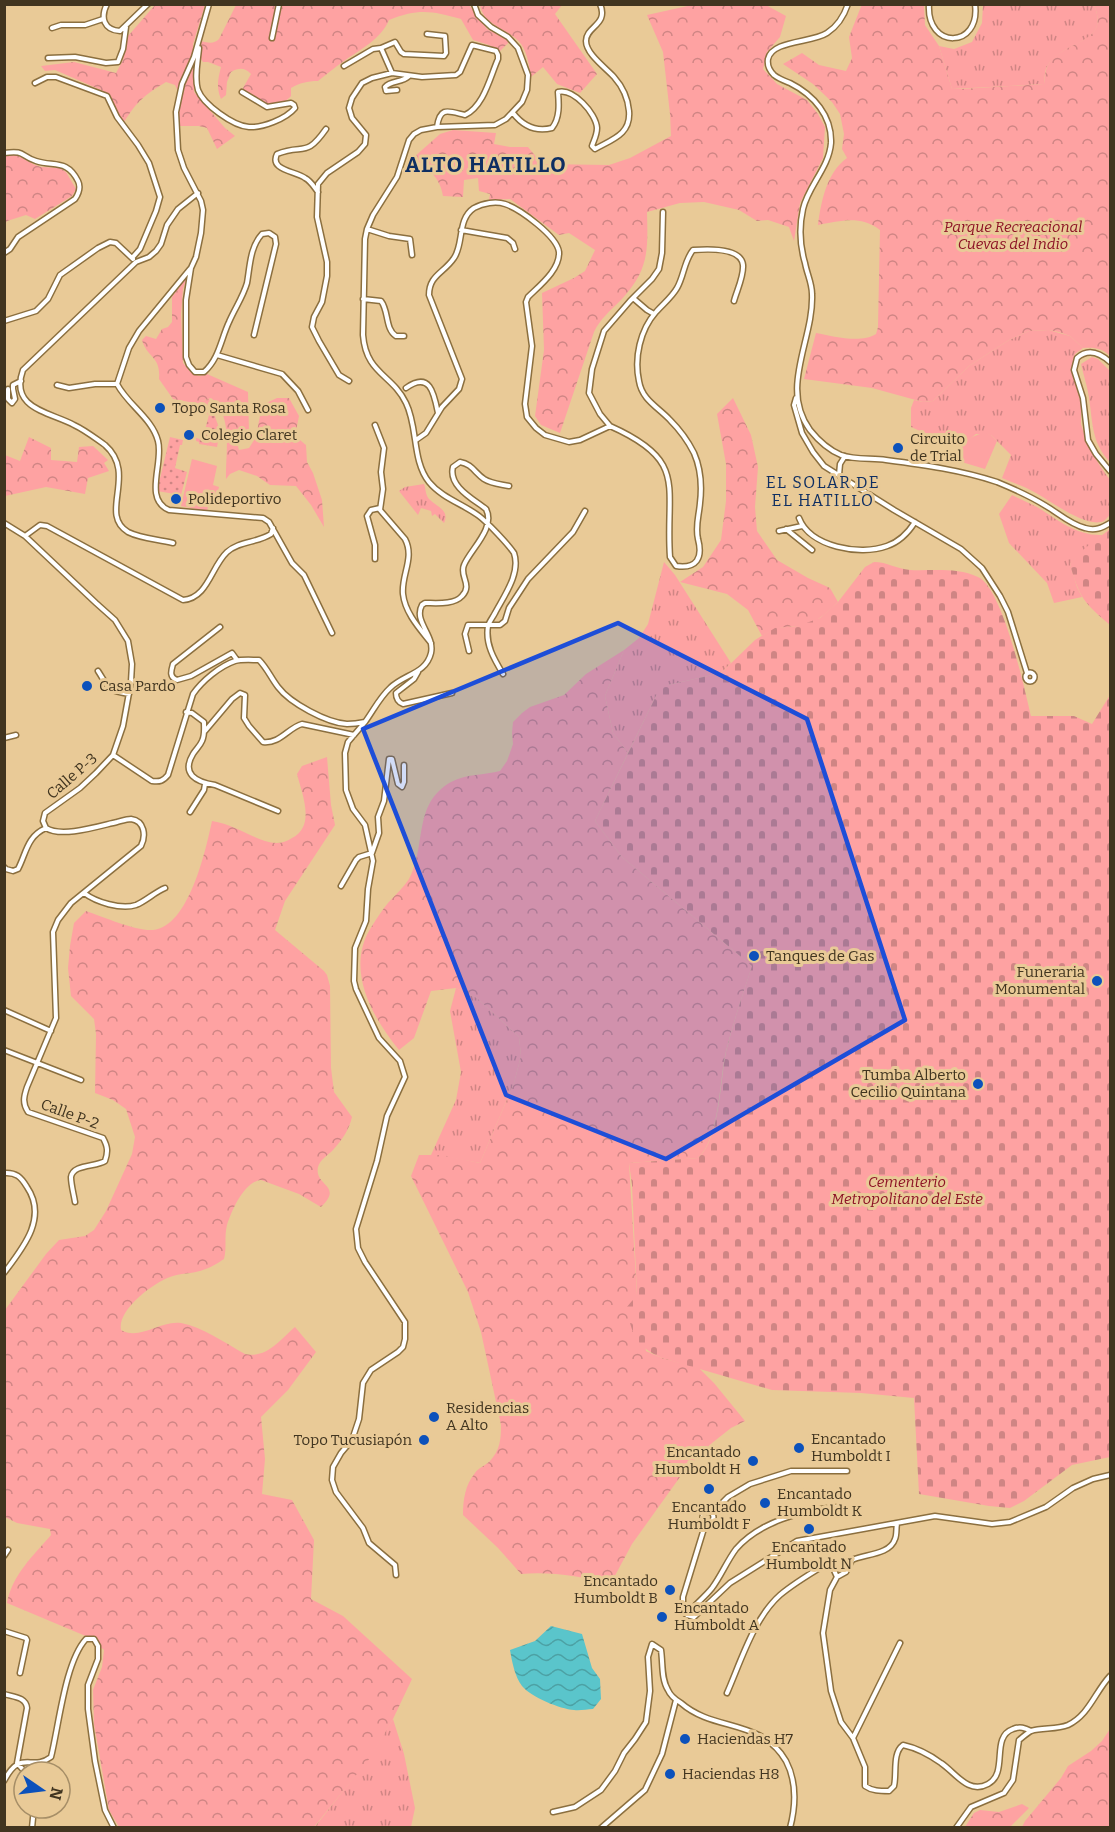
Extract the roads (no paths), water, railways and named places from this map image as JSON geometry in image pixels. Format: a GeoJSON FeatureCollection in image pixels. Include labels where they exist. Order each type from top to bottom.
{"type":"FeatureCollection","features":[{"type":"Feature","properties":{"kind":"street"},"geometry":{"type":"LineString","coordinates":[[107,4],[103,19],[105,24],[110,30],[120,31],[148,4]]}},
{"type":"Feature","properties":{"kind":"street"},"geometry":{"type":"LineString","coordinates":[[209,4],[194,57],[182,84],[176,112],[178,150],[184,168],[201,201],[203,221],[199,245],[191,268],[186,300],[186,357],[192,370],[200,373],[208,368],[217,355],[230,320],[242,297],[257,239],[262,234],[269,233],[275,237],[276,244],[254,335]]}},
{"type":"Feature","properties":{"kind":"street"},"geometry":{"type":"LineString","coordinates":[[272,38],[279,4]]}},
{"type":"Feature","properties":{"kind":"street"},"geometry":{"type":"LineString","coordinates":[[474,4],[478,15],[491,27],[508,37],[518,48],[528,75],[527,90],[522,102],[513,113],[495,125],[437,127],[421,130],[409,140],[397,177],[367,229],[365,238],[363,348],[376,370],[395,387],[406,403],[419,460],[430,483],[452,500],[481,517],[514,553],[516,564],[509,586],[488,625],[488,642],[492,655],[503,674]]}},
{"type":"Feature","properties":{"kind":"street"},"geometry":{"type":"LineString","coordinates":[[513,113],[526,126],[540,129],[552,128],[559,103],[558,92],[568,92],[575,95],[587,108],[597,124],[597,134],[592,146],[595,149],[622,134],[629,124],[628,103],[621,86],[599,63],[586,41],[602,18],[600,4]]}},
{"type":"Feature","properties":{"kind":"street"},"geometry":{"type":"LineString","coordinates":[[848,4],[838,24],[829,33],[775,48],[768,62],[770,70],[776,76],[801,89],[816,102],[827,120],[831,135],[828,158],[808,193],[801,218],[802,250],[812,300],[794,405],[798,420],[805,438],[819,460],[839,475],[961,549],[982,568],[1008,612],[1027,674]]}},
{"type":"Feature","properties":{"kind":"street"},"geometry":{"type":"LineString","coordinates":[[928,4],[933,27],[941,36],[951,39],[964,35],[971,29],[976,17],[975,4]]}},
{"type":"Feature","properties":{"kind":"street"},"geometry":{"type":"LineString","coordinates":[[52,28],[85,25],[103,19]]}},
{"type":"Feature","properties":{"kind":"street"},"geometry":{"type":"LineString","coordinates":[[48,58],[80,58],[106,63],[118,62],[123,49],[126,27]]}},
{"type":"Feature","properties":{"kind":"street"},"geometry":{"type":"LineString","coordinates":[[344,66],[373,49],[395,42],[402,53],[444,56],[446,53],[445,36],[428,34]]}},
{"type":"Feature","properties":{"kind":"street"},"geometry":{"type":"LineString","coordinates":[[200,38],[196,81],[198,92],[218,112],[235,123],[249,127],[275,122],[295,108],[291,103],[267,107],[242,92]]}},
{"type":"Feature","properties":{"kind":"street"},"geometry":{"type":"LineString","coordinates":[[349,381],[339,375],[312,327],[314,317],[322,302],[327,276],[327,262],[317,217],[320,179],[358,152],[366,140],[366,135],[352,118],[350,108],[352,98],[362,83],[392,73],[429,77],[456,75],[460,72],[472,45],[496,51],[498,59],[474,110],[465,115],[442,112],[438,117],[437,127]]}},
{"type":"Feature","properties":{"kind":"street"},"geometry":{"type":"LineString","coordinates":[[381,48],[392,73]]}},
{"type":"Feature","properties":{"kind":"street"},"geometry":{"type":"LineString","coordinates":[[397,90],[385,89],[389,83],[404,80],[409,75]]}},
{"type":"Feature","properties":{"kind":"street"},"geometry":{"type":"LineString","coordinates":[[35,83],[47,77],[56,77],[107,96],[117,117],[148,163],[160,197],[140,249],[132,258]]}},
{"type":"Feature","properties":{"kind":"street"},"geometry":{"type":"LineString","coordinates":[[318,192],[303,176],[279,167],[275,159],[277,154],[282,152],[309,148],[318,141],[326,129]]}},
{"type":"Feature","properties":{"kind":"street"},"geometry":{"type":"LineString","coordinates":[[4,153],[19,152],[26,154],[34,161],[66,166],[80,185],[75,199],[18,237],[10,249],[4,253]]}},
{"type":"Feature","properties":{"kind":"street"},"geometry":{"type":"LineString","coordinates":[[173,543],[138,536],[130,533],[119,523],[116,513],[120,471],[111,451],[94,436],[75,424],[33,408],[24,397],[21,381],[23,370],[136,262],[149,257],[156,251],[161,244],[167,225],[178,210],[198,193]]}},
{"type":"Feature","properties":{"kind":"street"},"geometry":{"type":"LineString","coordinates":[[416,440],[426,433],[438,413],[459,389],[462,379],[429,295],[429,287],[431,281],[453,260],[465,219],[472,209],[495,202],[505,204],[520,212],[549,233],[559,253],[556,265],[526,302],[532,346],[525,404],[527,417],[545,435],[569,442],[580,440],[610,426]]}},
{"type":"Feature","properties":{"kind":"street"},"geometry":{"type":"LineString","coordinates":[[663,212],[662,253],[659,269],[604,331],[592,369],[589,393],[600,414],[610,426],[634,437],[658,457],[669,481],[670,557],[676,566],[685,567],[693,564],[700,556],[701,548],[696,532],[701,483],[699,468],[694,453],[685,439],[642,392],[639,381],[638,351],[647,324],[674,294],[682,279],[688,256],[693,250],[724,250],[742,259],[743,267],[734,301]]}},
{"type":"Feature","properties":{"kind":"street"},"geometry":{"type":"LineString","coordinates":[[367,229],[389,236],[410,239],[412,255]]}},
{"type":"Feature","properties":{"kind":"street"},"geometry":{"type":"LineString","coordinates":[[461,230],[507,238],[513,243],[515,249]]}},
{"type":"Feature","properties":{"kind":"street"},"geometry":{"type":"LineString","coordinates":[[4,321],[36,311],[48,298],[60,275],[104,245],[114,242],[136,262]]}},
{"type":"Feature","properties":{"kind":"street"},"geometry":{"type":"LineString","coordinates":[[117,384],[129,348],[139,331],[191,268]]}},
{"type":"Feature","properties":{"kind":"street"},"geometry":{"type":"LineString","coordinates":[[633,298],[654,314]]}},
{"type":"Feature","properties":{"kind":"street"},"geometry":{"type":"LineString","coordinates":[[363,299],[381,301],[386,307],[390,332],[396,336],[404,336]]}},
{"type":"Feature","properties":{"kind":"street"},"geometry":{"type":"LineString","coordinates":[[1110,362],[1100,354],[1087,352],[1077,357],[1074,370],[1083,398],[1090,446],[1110,471]]}},
{"type":"Feature","properties":{"kind":"street"},"geometry":{"type":"LineString","coordinates":[[217,355],[282,374],[298,391],[308,410]]}},
{"type":"Feature","properties":{"kind":"street"},"geometry":{"type":"LineString","coordinates":[[8,389],[8,399],[12,403],[15,399],[13,385],[21,381]]}},
{"type":"Feature","properties":{"kind":"street"},"geometry":{"type":"LineString","coordinates":[[406,388],[416,381],[423,381],[429,385],[438,413]]}},
{"type":"Feature","properties":{"kind":"street"},"geometry":{"type":"LineString","coordinates":[[57,385],[69,388],[95,384],[117,384]]}},
{"type":"Feature","properties":{"kind":"street"},"geometry":{"type":"LineString","coordinates":[[117,384],[128,400],[149,422],[158,441],[160,457],[156,493],[162,507],[169,510],[263,518],[273,528],[292,563],[304,575],[332,633]]}},
{"type":"Feature","properties":{"kind":"street"},"geometry":{"type":"LineString","coordinates":[[796,394],[804,419],[813,433],[824,444],[845,456],[942,468],[975,475],[1028,496],[1080,527],[1096,530],[1110,523]]}},
{"type":"Feature","properties":{"kind":"street"},"geometry":{"type":"LineString","coordinates":[[375,425],[384,448],[380,513],[408,545],[408,562],[403,587],[405,604],[432,644]]}},
{"type":"Feature","properties":{"kind":"street"},"geometry":{"type":"LineString","coordinates":[[839,475],[839,467],[845,456]]}},
{"type":"Feature","properties":{"kind":"street"},"geometry":{"type":"LineString","coordinates":[[452,693],[403,704],[396,699],[396,693],[414,679],[427,664],[432,644],[419,616],[420,609],[425,603],[452,602],[460,599],[466,592],[464,565],[480,540],[486,524],[488,513],[486,509],[458,486],[452,476],[453,467],[464,462],[487,480],[508,486]]}},
{"type":"Feature","properties":{"kind":"street"},"geometry":{"type":"LineString","coordinates":[[375,559],[375,545],[368,516],[371,510],[380,508]]}},
{"type":"Feature","properties":{"kind":"street"},"geometry":{"type":"LineString","coordinates":[[469,651],[465,634],[468,625],[500,625],[505,621],[509,608],[528,579],[573,532],[585,511]]}},
{"type":"Feature","properties":{"kind":"street"},"geometry":{"type":"LineString","coordinates":[[799,518],[802,526],[814,536],[830,544],[858,551],[887,546],[899,540],[915,522]]}},
{"type":"Feature","properties":{"kind":"street","name":"Calle P-3"},"geometry":{"type":"LineString","coordinates":[[4,524],[25,536],[115,620],[128,641],[132,664],[123,726],[113,755],[80,788],[45,813],[43,821],[46,828]]}},
{"type":"Feature","properties":{"kind":"street"},"geometry":{"type":"LineString","coordinates":[[25,536],[40,525],[47,526],[183,600],[203,590],[228,550],[243,543],[263,539],[271,534],[273,528]]}},
{"type":"Feature","properties":{"kind":"street"},"geometry":{"type":"LineString","coordinates":[[778,531],[802,526]]}},
{"type":"Feature","properties":{"kind":"street"},"geometry":{"type":"LineString","coordinates":[[786,529],[812,550]]}},
{"type":"Feature","properties":{"kind":"street"},"geometry":{"type":"LineString","coordinates":[[220,627],[173,664],[170,672],[172,676],[177,680],[191,676],[232,653],[237,660]]}},
{"type":"Feature","properties":{"kind":"street"},"geometry":{"type":"LineString","coordinates":[[113,755],[152,781],[164,780],[168,775],[193,694],[198,686],[227,664],[237,660],[259,660],[279,689],[296,704],[310,711],[339,723],[366,722]]}},
{"type":"Feature","properties":{"kind":"street"},"geometry":{"type":"LineString","coordinates":[[98,671],[109,688],[115,692],[129,694]]}},
{"type":"Feature","properties":{"kind":"street"},"geometry":{"type":"LineString","coordinates":[[396,1575],[395,1565],[369,1543],[363,1528],[336,1492],[332,1480],[333,1467],[352,1440],[359,1419],[363,1383],[371,1370],[398,1352],[405,1340],[405,1322],[365,1262],[358,1248],[356,1229],[377,1161],[387,1116],[405,1077],[400,1061],[379,1038],[354,981],[355,948],[366,921],[373,861],[365,825],[353,809],[346,790],[345,753],[348,742],[366,722],[389,688],[400,679],[419,671]]}},
{"type":"Feature","properties":{"kind":"street"},"geometry":{"type":"LineString","coordinates":[[278,811],[215,785],[194,779],[190,773],[190,760],[205,731],[232,699],[240,693],[245,695],[244,718],[263,742],[272,742],[302,724],[354,735]]}},
{"type":"Feature","properties":{"kind":"street"},"geometry":{"type":"LineString","coordinates":[[186,712],[192,713],[204,722],[205,731]]}},
{"type":"Feature","properties":{"kind":"street"},"geometry":{"type":"LineString","coordinates":[[4,738],[16,735]]}},
{"type":"Feature","properties":{"kind":"street"},"geometry":{"type":"LineString","coordinates":[[372,854],[379,832],[378,817],[384,801],[389,759],[392,759],[398,784],[402,787],[404,765]]}},
{"type":"Feature","properties":{"kind":"street"},"geometry":{"type":"LineString","coordinates":[[190,812],[206,784]]}},
{"type":"Feature","properties":{"kind":"street"},"geometry":{"type":"LineString","coordinates":[[4,867],[13,871],[18,869],[31,839],[46,828],[52,832],[58,832],[130,819],[137,822],[143,829],[145,838],[141,846],[71,903],[58,920],[53,932],[56,1018],[37,1063]]}},
{"type":"Feature","properties":{"kind":"street"},"geometry":{"type":"LineString","coordinates":[[341,886],[356,860],[372,854]]}},
{"type":"Feature","properties":{"kind":"street"},"geometry":{"type":"LineString","coordinates":[[84,893],[92,899],[126,907],[136,905],[154,892],[165,888]]}},
{"type":"Feature","properties":{"kind":"street"},"geometry":{"type":"LineString","coordinates":[[4,1010],[51,1031]]}},
{"type":"Feature","properties":{"kind":"street"},"geometry":{"type":"LineString","coordinates":[[4,1050],[81,1080]]}},
{"type":"Feature","properties":{"kind":"street","name":"Calle P-2"},"geometry":{"type":"LineString","coordinates":[[37,1063],[24,1097],[24,1106],[28,1112],[102,1138],[107,1146],[108,1154],[105,1161],[99,1165],[78,1168],[73,1172],[71,1178],[75,1202]]}},
{"type":"Feature","properties":{"kind":"street"},"geometry":{"type":"LineString","coordinates":[[4,1173],[12,1172],[19,1176],[33,1198],[36,1211],[31,1233],[4,1273]]}},
{"type":"Feature","properties":{"kind":"street"},"geometry":{"type":"LineString","coordinates":[[847,1471],[791,1471],[750,1484],[728,1497],[712,1513],[713,1520],[706,1522],[683,1597],[683,1612],[687,1616],[694,1617],[730,1583],[797,1541],[935,1516],[992,1524],[1010,1522],[1046,1507],[1073,1488],[1093,1479],[1110,1475]]}},
{"type":"Feature","properties":{"kind":"street"},"geometry":{"type":"LineString","coordinates":[[687,1616],[712,1587],[737,1548],[751,1536],[794,1515],[814,1509],[837,1507]]}},
{"type":"Feature","properties":{"kind":"street"},"geometry":{"type":"LineString","coordinates":[[897,1524],[895,1539],[891,1545],[880,1552],[852,1560],[846,1572],[837,1577],[830,1590],[823,1633],[831,1691],[841,1722],[853,1738],[865,1767],[865,1786],[870,1789],[889,1791],[894,1786],[899,1749],[903,1745],[920,1750],[940,1762],[962,1782],[978,1787],[987,1785],[995,1779],[1004,1736],[1016,1727],[1024,1727],[1031,1731]]}},
{"type":"Feature","properties":{"kind":"street"},"geometry":{"type":"LineString","coordinates":[[4,1556],[8,1550]]}},
{"type":"Feature","properties":{"kind":"street"},"geometry":{"type":"LineString","coordinates":[[727,1693],[762,1615],[779,1596],[823,1566],[833,1568],[837,1577]]}},
{"type":"Feature","properties":{"kind":"street"},"geometry":{"type":"LineString","coordinates":[[4,1631],[27,1640],[20,1674]]}},
{"type":"Feature","properties":{"kind":"street"},"geometry":{"type":"LineString","coordinates":[[47,1760],[51,1757],[67,1682],[79,1646],[86,1639],[94,1639],[98,1646],[98,1659],[88,1685],[88,1709],[105,1810],[114,1827]]}},
{"type":"Feature","properties":{"kind":"street"},"geometry":{"type":"LineString","coordinates":[[853,1738],[900,1643]]}},
{"type":"Feature","properties":{"kind":"street"},"geometry":{"type":"LineString","coordinates":[[553,1812],[574,1807],[601,1790],[646,1722],[650,1690],[648,1657],[652,1644],[661,1650],[668,1691],[676,1700],[700,1716],[754,1732],[766,1738],[778,1749],[793,1779],[795,1801],[790,1827]]}},
{"type":"Feature","properties":{"kind":"street"},"geometry":{"type":"LineString","coordinates":[[956,1827],[971,1807],[1005,1793],[1013,1780],[1019,1740],[1031,1731],[1068,1725],[1094,1701],[1102,1685],[1110,1676]]}},
{"type":"Feature","properties":{"kind":"street"},"geometry":{"type":"LineString","coordinates":[[6,1695],[23,1699],[27,1703],[18,1760]]}},
{"type":"Feature","properties":{"kind":"street"},"geometry":{"type":"LineString","coordinates":[[602,1827],[645,1790],[662,1754],[676,1700]]}},
{"type":"Feature","properties":{"kind":"street"},"geometry":{"type":"LineString","coordinates":[[4,1781],[12,1767]]}},
{"type":"Feature","properties":{"kind":"water"},"geometry":{"type":"Polygon","coordinates":[[[551,1626],[582,1634],[592,1668],[600,1679],[601,1699],[593,1709],[576,1710],[554,1705],[526,1690],[517,1678],[510,1650],[535,1641],[551,1626]]]}},
{"type":"Feature","properties":{"kind":"place","name":"Topo Santa Rosa"},"geometry":{"type":"Point","coordinates":[160,408]}},
{"type":"Feature","properties":{"kind":"place","name":"Colegio Claret"},"geometry":{"type":"Point","coordinates":[189,435]}},
{"type":"Feature","properties":{"kind":"place","name":"Circuito de Trial"},"geometry":{"type":"Point","coordinates":[898,448]}},
{"type":"Feature","properties":{"kind":"place","name":"Polideportivo"},"geometry":{"type":"Point","coordinates":[176,499]}},
{"type":"Feature","properties":{"kind":"place","name":"Casa Pardo"},"geometry":{"type":"Point","coordinates":[87,686]}},
{"type":"Feature","properties":{"kind":"place","name":"Tanques de Gas"},"geometry":{"type":"Point","coordinates":[754,956]}},
{"type":"Feature","properties":{"kind":"place","name":"Funeraria Monumental"},"geometry":{"type":"Point","coordinates":[1097,981]}},
{"type":"Feature","properties":{"kind":"place","name":"Tumba Alberto Cecilio Quintana"},"geometry":{"type":"Point","coordinates":[978,1084]}},
{"type":"Feature","properties":{"kind":"place","name":"Residencias A Alto"},"geometry":{"type":"Point","coordinates":[434,1417]}},
{"type":"Feature","properties":{"kind":"place","name":"Topo Tucusiapón"},"geometry":{"type":"Point","coordinates":[424,1440]}},
{"type":"Feature","properties":{"kind":"place","name":"Encantado Humboldt I"},"geometry":{"type":"Point","coordinates":[799,1448]}},
{"type":"Feature","properties":{"kind":"place","name":"Encantado Humboldt H"},"geometry":{"type":"Point","coordinates":[753,1461]}},
{"type":"Feature","properties":{"kind":"place","name":"Encantado Humboldt F"},"geometry":{"type":"Point","coordinates":[709,1489]}},
{"type":"Feature","properties":{"kind":"place","name":"Encantado Humboldt K"},"geometry":{"type":"Point","coordinates":[765,1503]}},
{"type":"Feature","properties":{"kind":"place","name":"Encantado Humboldt N"},"geometry":{"type":"Point","coordinates":[809,1529]}},
{"type":"Feature","properties":{"kind":"place","name":"Encantado Humboldt B"},"geometry":{"type":"Point","coordinates":[670,1590]}},
{"type":"Feature","properties":{"kind":"place","name":"Encantado Humboldt A"},"geometry":{"type":"Point","coordinates":[662,1617]}},
{"type":"Feature","properties":{"kind":"place","name":"Haciendas H7"},"geometry":{"type":"Point","coordinates":[685,1739]}},
{"type":"Feature","properties":{"kind":"place","name":"Haciendas H8"},"geometry":{"type":"Point","coordinates":[670,1774]}},
{"type":"Feature","properties":{"kind":"district","name":"ALTO HATILLO"},"geometry":{"type":"Point","coordinates":[486,165]}},
{"type":"Feature","properties":{"kind":"district","name":"EL SOLAR DE EL HATILLO"},"geometry":{"type":"Point","coordinates":[823,491]}},
{"type":"Feature","properties":{"kind":"park label","name":"Parque Recreacional Cuevas del Indio"},"geometry":{"type":"Point","coordinates":[1013,236]}},
{"type":"Feature","properties":{"kind":"park label","name":"Cementerio Metropolitano del Este"},"geometry":{"type":"Point","coordinates":[907,1190]}}]}
